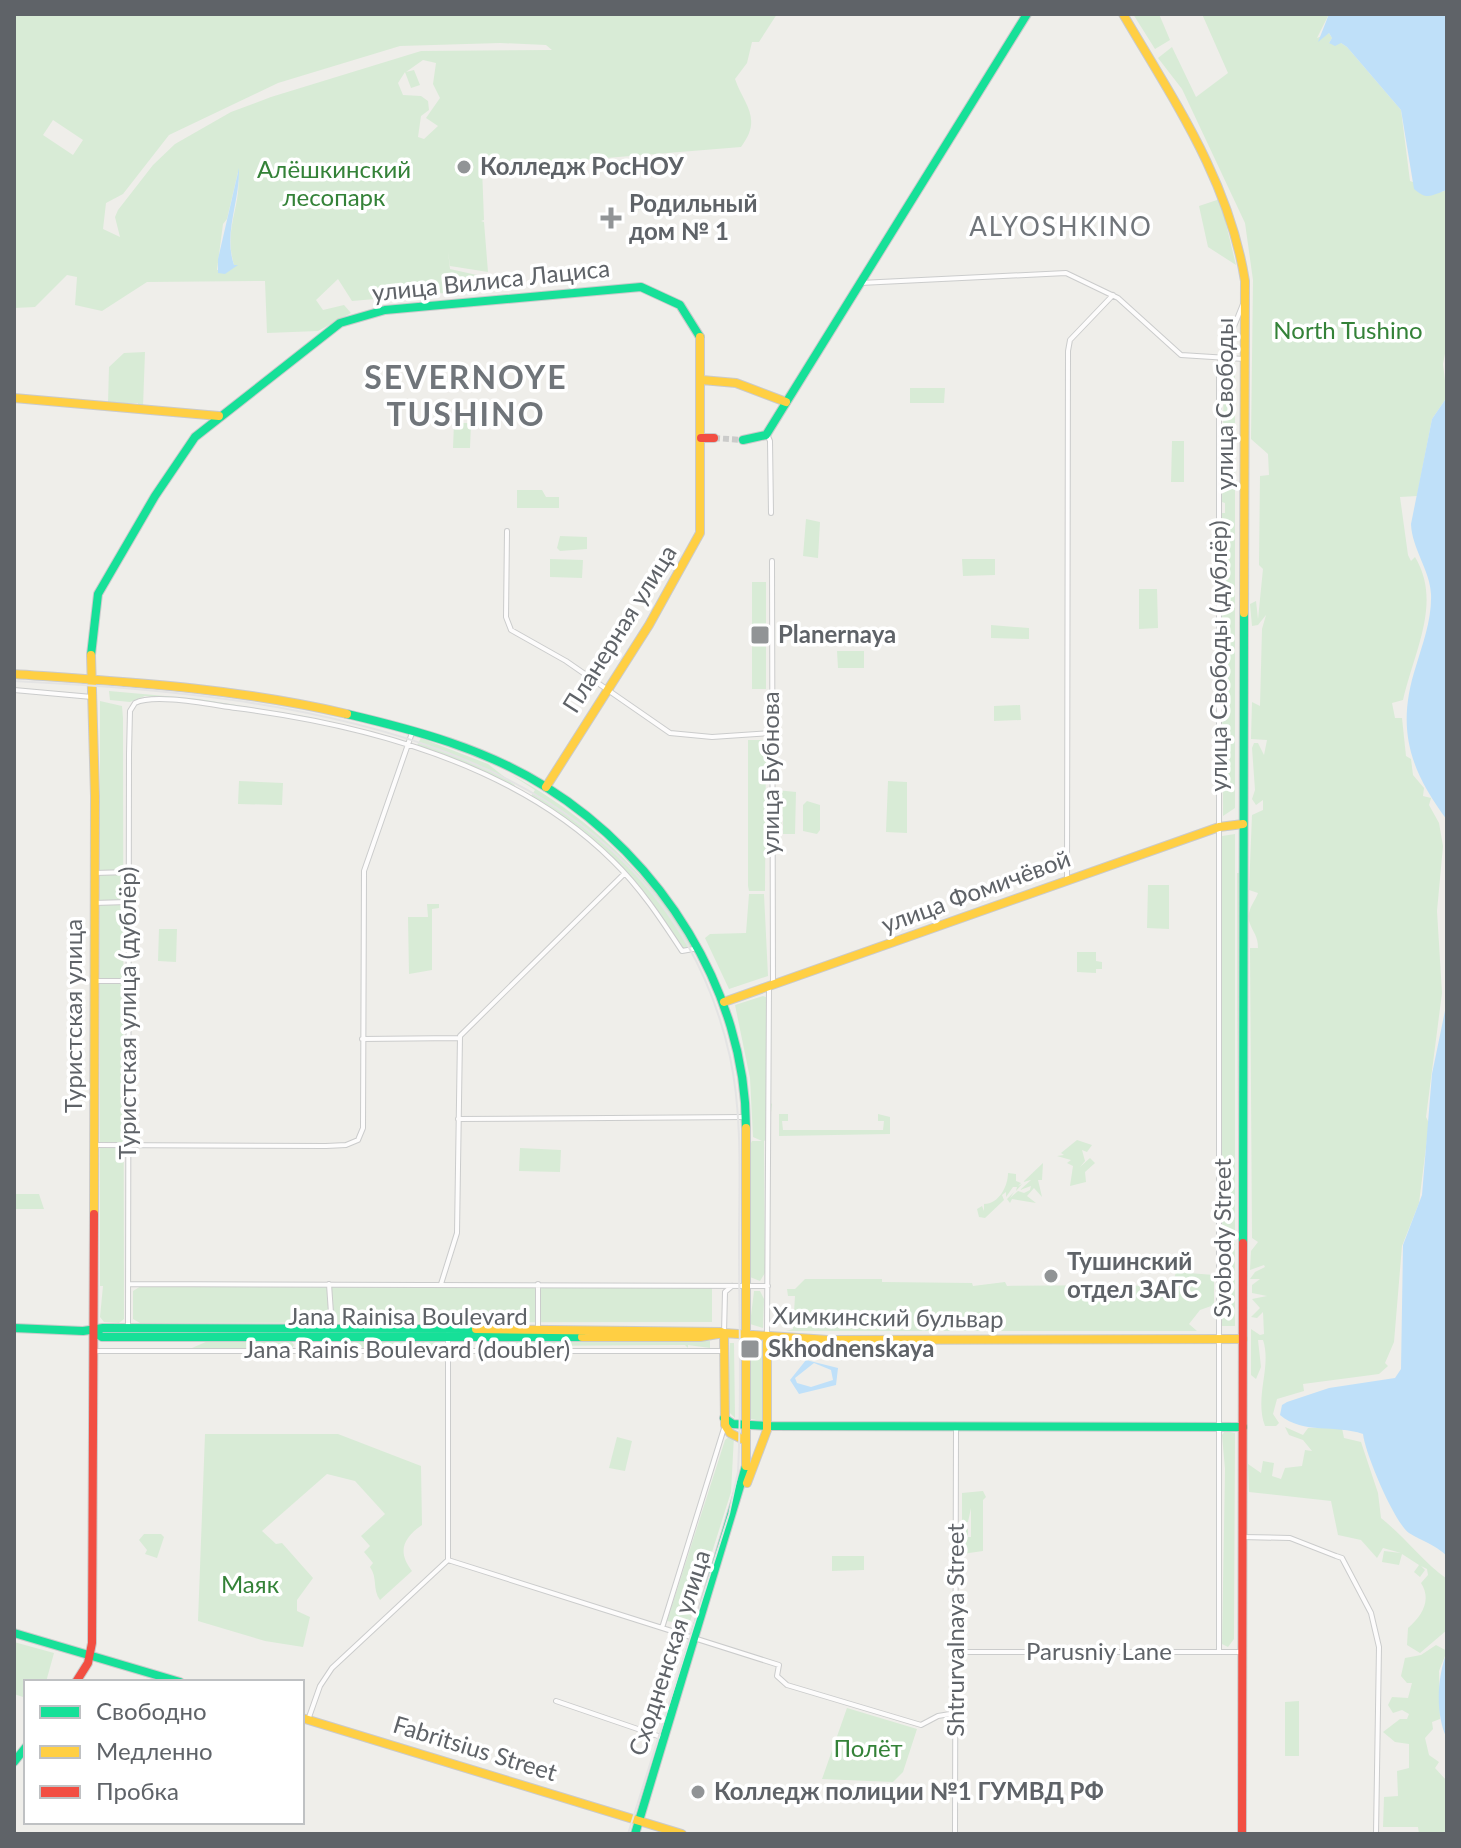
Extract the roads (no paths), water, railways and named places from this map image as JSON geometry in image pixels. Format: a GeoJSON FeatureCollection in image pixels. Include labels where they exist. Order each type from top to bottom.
{"type":"FeatureCollection","features":[{"type":"Feature","properties":{"kind":"main road"},"geometry":{"type":"LineString","coordinates":[[743,440],[759,439],[767,434],[1027,14]]}},
{"type":"Feature","properties":{"kind":"main road","name":"улица Свободы"},"geometry":{"type":"LineString","coordinates":[[1123,14],[1211,160],[1237,230],[1245,299],[1243,824]]}},
{"type":"Feature","properties":{"kind":"main road","name":"улица Вилиса Лациса"},"geometry":{"type":"LineString","coordinates":[[219,416],[324,333],[354,317],[385,310],[580,290],[641,287],[680,305],[700,332],[702,380]]}},
{"type":"Feature","properties":{"kind":"main road"},"geometry":{"type":"LineString","coordinates":[[702,380],[736,383],[786,402]]}},
{"type":"Feature","properties":{"kind":"main road","name":"Планерная улица"},"geometry":{"type":"LineString","coordinates":[[546,787],[699,540],[702,380]]}},
{"type":"Feature","properties":{"kind":"main road"},"geometry":{"type":"LineString","coordinates":[[14,398],[219,416]]}},
{"type":"Feature","properties":{"kind":"main road","name":"Туристская улица"},"geometry":{"type":"LineString","coordinates":[[91,1656],[95,873],[92,619],[103,583],[177,462],[195,437],[219,416]]}},
{"type":"Feature","properties":{"kind":"main road"},"geometry":{"type":"LineString","coordinates":[[701,438],[714,438]]}},
{"type":"Feature","properties":{"kind":"main road","name":"Сходненская улица"},"geometry":{"type":"LineString","coordinates":[[14,674],[269,696],[413,730],[486,757],[546,787],[589,818],[631,856],[676,912],[699,948],[724,1002],[741,1066],[746,1117],[744,1490]]}},
{"type":"Feature","properties":{"kind":"main road","name":"улица Фомичёвой"},"geometry":{"type":"LineString","coordinates":[[724,1002],[1219,827],[1243,824]]}},
{"type":"Feature","properties":{"kind":"main road","name":"Svobody Street"},"geometry":{"type":"LineString","coordinates":[[1242,1834],[1243,824]]}},
{"type":"Feature","properties":{"kind":"main road"},"geometry":{"type":"LineString","coordinates":[[14,1328],[28,1331],[332,1328],[448,1332],[538,1328],[699,1329],[724,1333],[724,1422],[730,1433],[746,1441]]}},
{"type":"Feature","properties":{"kind":"main road","name":"Jana Rainisa Boulevard"},"geometry":{"type":"LineString","coordinates":[[92,1331],[102,1337],[339,1337],[448,1332],[700,1337],[724,1333]]}},
{"type":"Feature","properties":{"kind":"main road","name":"Химкинский бульвар"},"geometry":{"type":"LineString","coordinates":[[724,1333],[767,1338],[1243,1339]]}},
{"type":"Feature","properties":{"kind":"main road","name":"Сходненская улица"},"geometry":{"type":"LineString","coordinates":[[635,1834],[695,1638],[768,1426],[767,1338]]}},
{"type":"Feature","properties":{"kind":"main road"},"geometry":{"type":"LineString","coordinates":[[724,1422],[768,1426],[1243,1427]]}},
{"type":"Feature","properties":{"kind":"main road"},"geometry":{"type":"LineString","coordinates":[[14,1633],[173,1680]]}},
{"type":"Feature","properties":{"kind":"main road"},"geometry":{"type":"LineString","coordinates":[[77,1680],[91,1656]]}},
{"type":"Feature","properties":{"kind":"main road","name":"Fabritsius Street"},"geometry":{"type":"LineString","coordinates":[[305,1719],[682,1834]]}},
{"type":"Feature","properties":{"kind":"street"},"geometry":{"type":"LineString","coordinates":[[859,283],[1060,272],[1086,280],[1113,295],[1177,353],[1244,359]]}},
{"type":"Feature","properties":{"kind":"street"},"geometry":{"type":"LineString","coordinates":[[1067,881],[1068,351],[1070,340],[1113,295]]}},
{"type":"Feature","properties":{"kind":"street","name":"улица Свободы (дублёр)"},"geometry":{"type":"LineString","coordinates":[[1219,827],[1220,359],[1245,299]]}},
{"type":"Feature","properties":{"kind":"street"},"geometry":{"type":"LineString","coordinates":[[767,434],[770,441],[771,513]]}},
{"type":"Feature","properties":{"kind":"street"},"geometry":{"type":"LineString","coordinates":[[507,531],[508,627],[670,733],[714,737],[771,733]]}},
{"type":"Feature","properties":{"kind":"street","name":"улица Бубнова"},"geometry":{"type":"LineString","coordinates":[[767,1338],[772,561]]}},
{"type":"Feature","properties":{"kind":"street"},"geometry":{"type":"LineString","coordinates":[[14,690],[95,697]]}},
{"type":"Feature","properties":{"kind":"street","name":"Туристская улица (дублёр)"},"geometry":{"type":"LineString","coordinates":[[128,1328],[130,711],[137,701],[197,703],[266,712],[408,746]]}},
{"type":"Feature","properties":{"kind":"street"},"geometry":{"type":"LineString","coordinates":[[94,1145],[330,1146],[355,1142],[363,1128],[364,871],[413,730]]}},
{"type":"Feature","properties":{"kind":"street"},"geometry":{"type":"LineString","coordinates":[[408,746],[458,764],[529,797],[572,826],[624,873],[682,951],[699,948]]}},
{"type":"Feature","properties":{"kind":"street","name":"Svobody Street"},"geometry":{"type":"LineString","coordinates":[[1219,827],[1219,1652]]}},
{"type":"Feature","properties":{"kind":"street"},"geometry":{"type":"LineString","coordinates":[[95,873],[129,872]]}},
{"type":"Feature","properties":{"kind":"street"},"geometry":{"type":"LineString","coordinates":[[441,1284],[457,1233],[459,1038],[624,873]]}},
{"type":"Feature","properties":{"kind":"street"},"geometry":{"type":"LineString","coordinates":[[94,903],[129,902]]}},
{"type":"Feature","properties":{"kind":"street"},"geometry":{"type":"LineString","coordinates":[[94,981],[129,981]]}},
{"type":"Feature","properties":{"kind":"street"},"geometry":{"type":"LineString","coordinates":[[362,1039],[459,1038]]}},
{"type":"Feature","properties":{"kind":"street"},"geometry":{"type":"LineString","coordinates":[[458,1119],[746,1117]]}},
{"type":"Feature","properties":{"kind":"street","name":"Jana Rainisa Boulevard"},"geometry":{"type":"LineString","coordinates":[[128,1284],[768,1286]]}},
{"type":"Feature","properties":{"kind":"street"},"geometry":{"type":"LineString","coordinates":[[329,1284],[332,1328]]}},
{"type":"Feature","properties":{"kind":"street"},"geometry":{"type":"LineString","coordinates":[[538,1284],[538,1328]]}},
{"type":"Feature","properties":{"kind":"street"},"geometry":{"type":"LineString","coordinates":[[713,1284],[724,1297]]}},
{"type":"Feature","properties":{"kind":"street"},"geometry":{"type":"LineString","coordinates":[[724,1333],[724,1297],[726,1290],[734,1285]]}},
{"type":"Feature","properties":{"kind":"street"},"geometry":{"type":"LineString","coordinates":[[305,1719],[332,1668],[448,1560],[448,1332]]}},
{"type":"Feature","properties":{"kind":"street"},"geometry":{"type":"LineString","coordinates":[[295,1337],[295,1350]]}},
{"type":"Feature","properties":{"kind":"street"},"geometry":{"type":"LineString","coordinates":[[339,1337],[339,1349]]}},
{"type":"Feature","properties":{"kind":"street","name":"Jana Rainis Boulevard (doubler)"},"geometry":{"type":"LineString","coordinates":[[91,1351],[724,1351]]}},
{"type":"Feature","properties":{"kind":"street"},"geometry":{"type":"LineString","coordinates":[[662,1628],[724,1422]]}},
{"type":"Feature","properties":{"kind":"street","name":"Shtrurvalnaya Street"},"geometry":{"type":"LineString","coordinates":[[955,1834],[956,1427]]}},
{"type":"Feature","properties":{"kind":"street"},"geometry":{"type":"LineString","coordinates":[[1242,1537],[1290,1538],[1342,1558],[1346,1571],[1362,1592],[1379,1647],[1376,1834]]}},
{"type":"Feature","properties":{"kind":"street"},"geometry":{"type":"LineString","coordinates":[[448,1560],[779,1665],[777,1676],[787,1685],[908,1723],[921,1725],[938,1716],[956,1713]]}},
{"type":"Feature","properties":{"kind":"street","name":"Parusniy Lane"},"geometry":{"type":"LineString","coordinates":[[955,1652],[1243,1652]]}},
{"type":"Feature","properties":{"kind":"street"},"geometry":{"type":"LineString","coordinates":[[556,1701],[664,1738]]}},
{"type":"Feature","properties":{"kind":"water"},"geometry":{"type":"Polygon","coordinates":[[[1329,14],[1447,14],[1447,190],[1426,196],[1414,189],[1401,110],[1347,47],[1341,43],[1335,46],[1329,43],[1332,38],[1329,33],[1318,42],[1329,14]]]}},
{"type":"Feature","properties":{"kind":"water"},"geometry":{"type":"Polygon","coordinates":[[[239,168],[230,241],[234,265],[238,265],[225,274],[218,273],[218,259],[239,168]]]}},
{"type":"Feature","properties":{"kind":"water"},"geometry":{"type":"Polygon","coordinates":[[[1447,397],[1447,820],[1415,765],[1407,729],[1407,709],[1431,603],[1428,576],[1414,542],[1411,524],[1432,419],[1447,397]]]}},
{"type":"Feature","properties":{"kind":"water"},"geometry":{"type":"Polygon","coordinates":[[[1447,1001],[1447,1556],[1409,1533],[1396,1516],[1381,1486],[1363,1434],[1299,1425],[1280,1415],[1282,1405],[1287,1402],[1329,1388],[1395,1378],[1401,1369],[1403,1245],[1422,1195],[1432,1074],[1447,1001]]]}},
{"type":"Feature","properties":{"kind":"water"},"geometry":{"type":"Polygon","coordinates":[[[806,1360],[838,1368],[836,1385],[799,1394],[790,1380],[806,1360]],[[814,1363],[795,1378],[797,1383],[811,1387],[833,1380],[831,1370],[814,1363]]]}},
{"type":"Feature","properties":{"kind":"water"},"geometry":{"type":"Polygon","coordinates":[[[1447,1652],[1447,1739],[1439,1696],[1447,1652]]]}},
{"type":"Feature","properties":{"kind":"tunnel"},"geometry":{"type":"LineString","coordinates":[[714,438],[743,440]]}},
{"type":"Feature","properties":{"kind":"tram line"},"geometry":{"type":"LineString","coordinates":[[14,681],[231,700],[342,721],[447,753],[544,800],[626,864],[690,949],[730,1057],[737,1103],[740,1174],[738,1472],[729,1514],[628,1834]]}},
{"type":"Feature","properties":{"kind":"place","name":"Колледж РосНОУ"},"geometry":{"type":"Point","coordinates":[464,167]}},
{"type":"Feature","properties":{"kind":"place","name":"Родильный дом № 1"},"geometry":{"type":"Point","coordinates":[611,218]}},
{"type":"Feature","properties":{"kind":"place","name":"Planernaya"},"geometry":{"type":"Point","coordinates":[760,635]}},
{"type":"Feature","properties":{"kind":"place","name":"Тушинский отдел ЗАГС"},"geometry":{"type":"Point","coordinates":[1051,1276]}},
{"type":"Feature","properties":{"kind":"place","name":"Skhodnenskaya"},"geometry":{"type":"Point","coordinates":[750,1349]}},
{"type":"Feature","properties":{"kind":"place","name":"Колледж полиции №1 ГУМВД РФ"},"geometry":{"type":"Point","coordinates":[698,1792]}},
{"type":"Feature","properties":{"kind":"district","name":"ALYOSHKINO"},"geometry":{"type":"Point","coordinates":[1061,227]}},
{"type":"Feature","properties":{"kind":"district","name":"SEVERNOYE TUSHINO"},"geometry":{"type":"Point","coordinates":[466,396]}},
{"type":"Feature","properties":{"kind":"park label","name":"Алёшкинский лесопарк"},"geometry":{"type":"Point","coordinates":[334,184]}},
{"type":"Feature","properties":{"kind":"park label","name":"North Tushino"},"geometry":{"type":"Point","coordinates":[1348,331]}},
{"type":"Feature","properties":{"kind":"park label","name":"Маяк"},"geometry":{"type":"Point","coordinates":[250,1585]}},
{"type":"Feature","properties":{"kind":"park label","name":"Полёт"},"geometry":{"type":"Point","coordinates":[868,1749]}}]}
